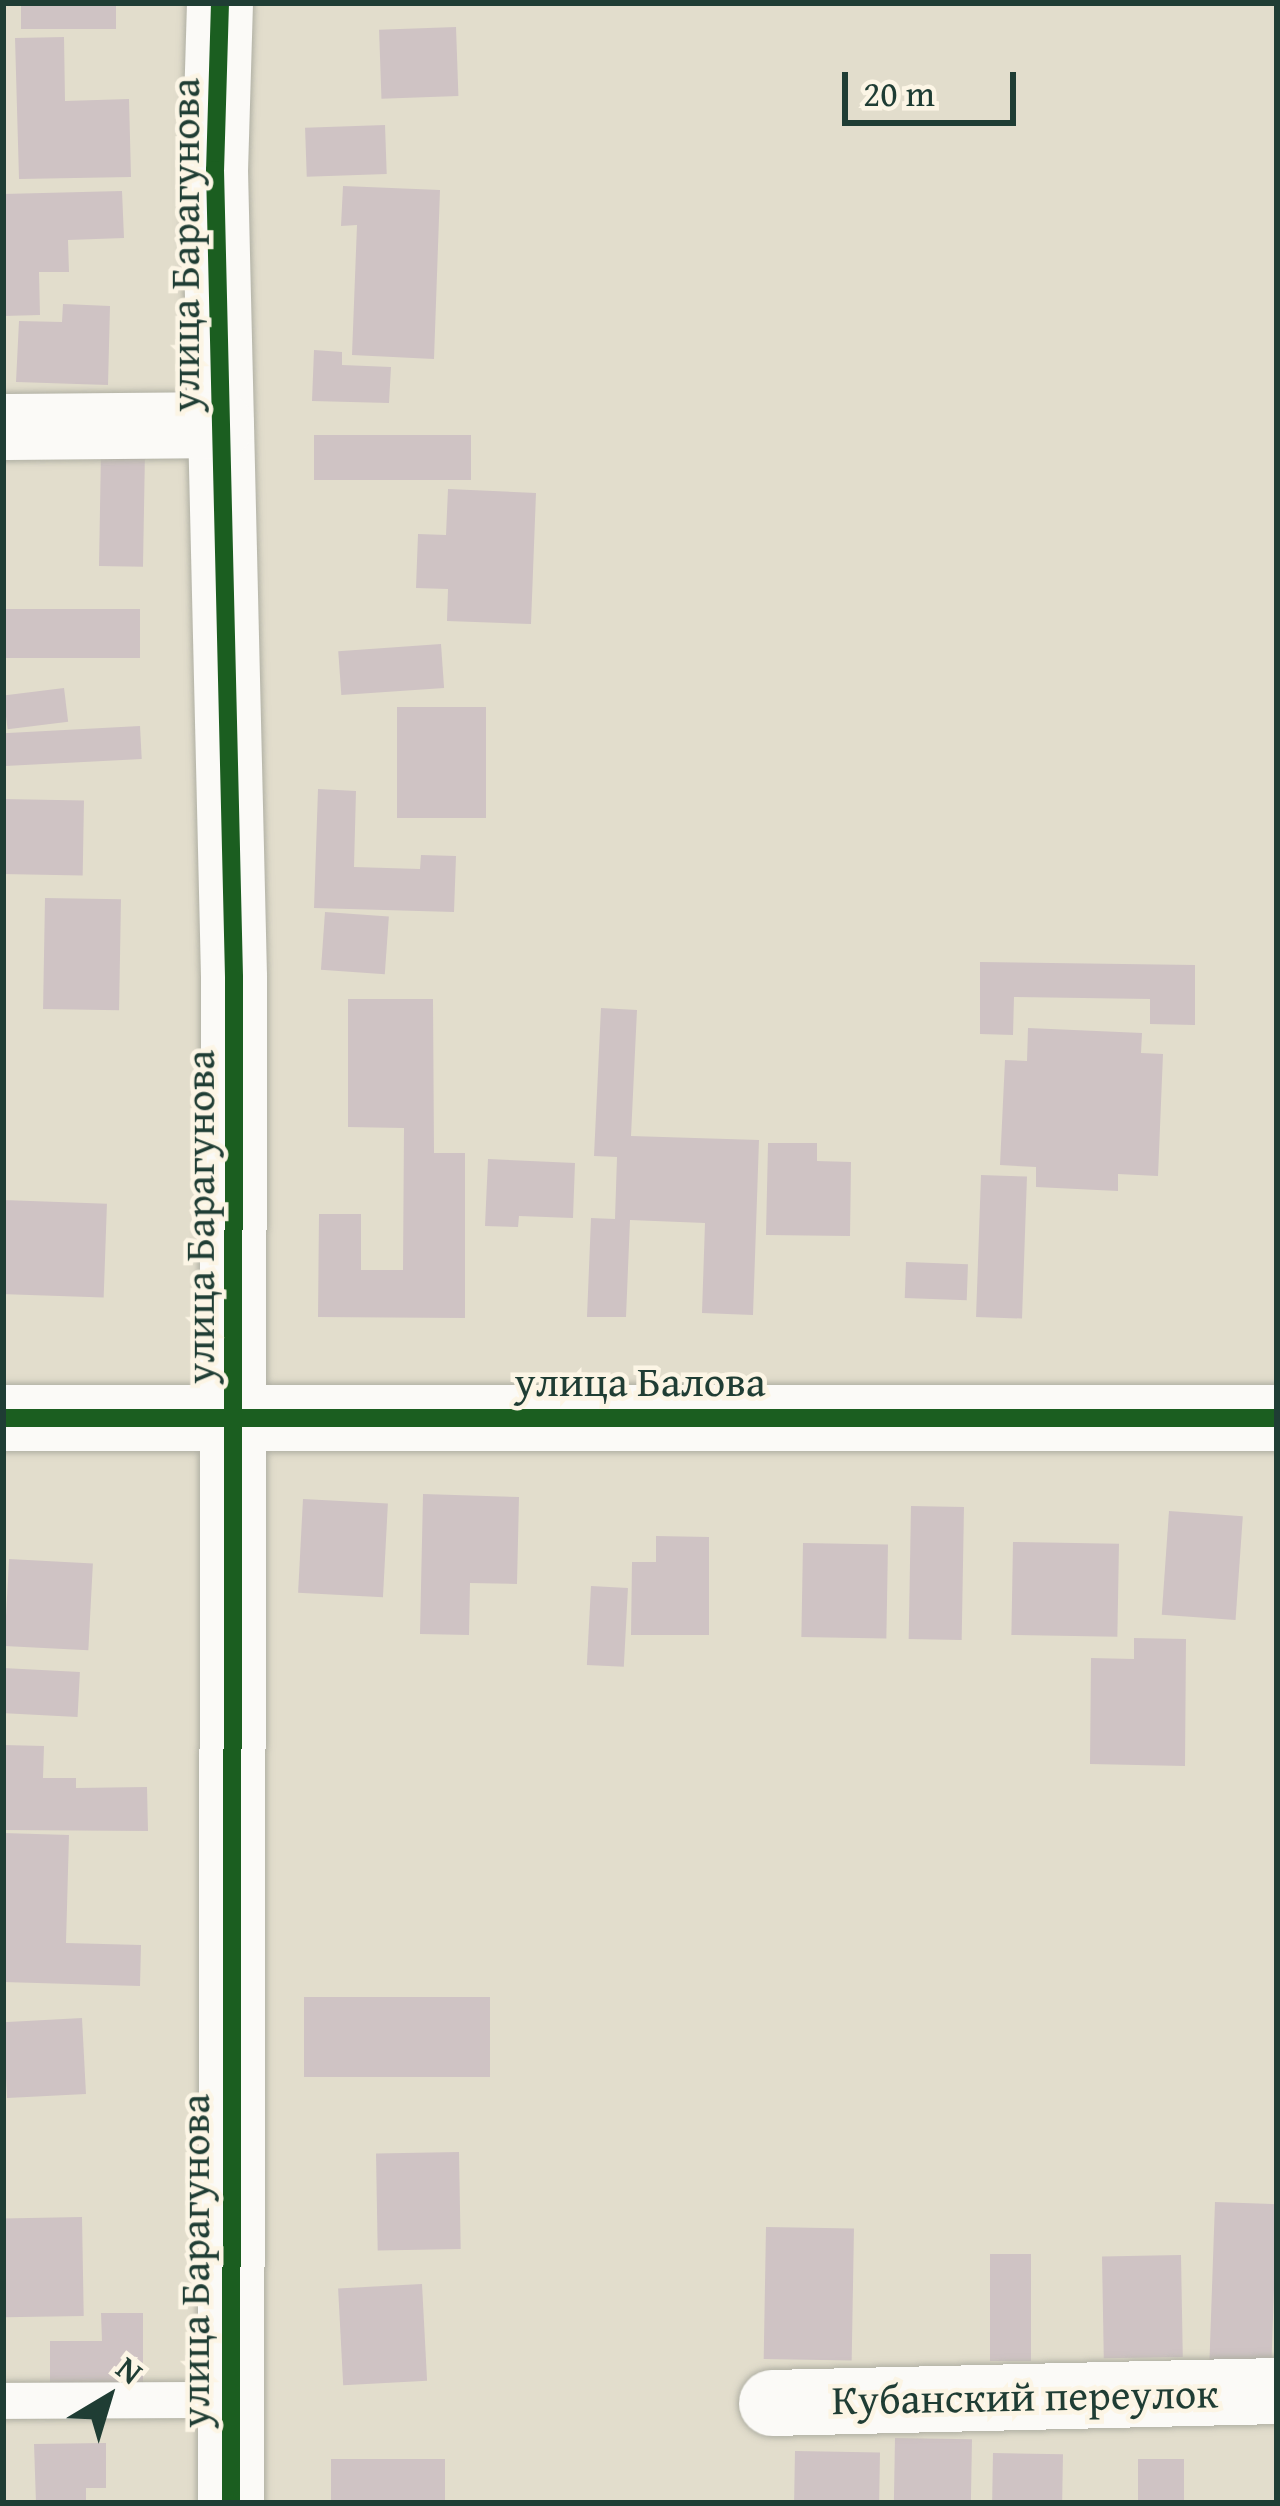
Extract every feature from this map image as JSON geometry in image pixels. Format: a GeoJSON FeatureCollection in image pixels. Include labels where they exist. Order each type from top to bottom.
{"type":"FeatureCollection","features":[{"type":"Feature","properties":{"kind":"street","name":"улица Барагунова"},"geometry":{"type":"LineString","coordinates":[[220,3],[221,425],[236,1416],[231,2503]]}},
{"type":"Feature","properties":{"kind":"street"},"geometry":{"type":"LineString","coordinates":[[3,427],[221,425]]}},
{"type":"Feature","properties":{"kind":"street","name":"улица Балова"},"geometry":{"type":"LineString","coordinates":[[3,1418],[1277,1418]]}},
{"type":"Feature","properties":{"kind":"street","name":"Кубанский переулок"},"geometry":{"type":"LineString","coordinates":[[772,2403],[1277,2391]]}},
{"type":"Feature","properties":{"kind":"lane"},"geometry":{"type":"LineString","coordinates":[[3,2401],[230,2400]]}},
{"type":"Feature","properties":{"kind":"building"},"geometry":{"type":"Polygon","coordinates":[[[21,3],[116,3],[116,29],[21,29],[21,3]]]}},
{"type":"Feature","properties":{"kind":"building"},"geometry":{"type":"Polygon","coordinates":[[[456,27],[458,96],[381,99],[379,30],[456,27]]]}},
{"type":"Feature","properties":{"kind":"building"},"geometry":{"type":"Polygon","coordinates":[[[64,37],[65,101],[129,99],[131,177],[19,179],[15,38],[64,37]]]}},
{"type":"Feature","properties":{"kind":"building"},"geometry":{"type":"Polygon","coordinates":[[[385,125],[387,174],[307,177],[305,128],[385,125]]]}},
{"type":"Feature","properties":{"kind":"building"},"geometry":{"type":"Polygon","coordinates":[[[343,186],[440,190],[434,359],[352,355],[357,225],[341,226],[343,186]]]}},
{"type":"Feature","properties":{"kind":"building"},"geometry":{"type":"Polygon","coordinates":[[[122,191],[124,238],[68,240],[69,272],[39,272],[40,315],[3,316],[3,194],[122,191]]]}},
{"type":"Feature","properties":{"kind":"building"},"geometry":{"type":"Polygon","coordinates":[[[63,304],[110,306],[108,385],[16,382],[19,321],[62,322],[63,304]]]}},
{"type":"Feature","properties":{"kind":"building"},"geometry":{"type":"Polygon","coordinates":[[[314,350],[342,352],[342,365],[391,367],[389,403],[312,401],[314,350]]]}},
{"type":"Feature","properties":{"kind":"building"},"geometry":{"type":"Polygon","coordinates":[[[314,435],[471,435],[471,480],[314,480],[314,435]]]}},
{"type":"Feature","properties":{"kind":"building"},"geometry":{"type":"Polygon","coordinates":[[[101,451],[145,452],[143,567],[99,566],[101,451]]]}},
{"type":"Feature","properties":{"kind":"building"},"geometry":{"type":"Polygon","coordinates":[[[448,489],[536,493],[531,624],[447,621],[448,589],[416,588],[418,534],[446,535],[448,489]]]}},
{"type":"Feature","properties":{"kind":"building"},"geometry":{"type":"Polygon","coordinates":[[[3,609],[140,609],[140,658],[3,658],[3,609]]]}},
{"type":"Feature","properties":{"kind":"building"},"geometry":{"type":"Polygon","coordinates":[[[441,644],[444,688],[341,695],[338,651],[441,644]]]}},
{"type":"Feature","properties":{"kind":"building"},"geometry":{"type":"Polygon","coordinates":[[[64,688],[68,722],[8,729],[3,695],[64,688]]]}},
{"type":"Feature","properties":{"kind":"building"},"geometry":{"type":"Polygon","coordinates":[[[397,707],[486,707],[486,818],[397,818],[397,707]]]}},
{"type":"Feature","properties":{"kind":"building"},"geometry":{"type":"Polygon","coordinates":[[[140,726],[142,759],[5,766],[3,733],[140,726]]]}},
{"type":"Feature","properties":{"kind":"building"},"geometry":{"type":"Polygon","coordinates":[[[318,789],[356,791],[354,867],[420,869],[421,855],[456,856],[454,912],[314,908],[318,789]]]}},
{"type":"Feature","properties":{"kind":"building"},"geometry":{"type":"Polygon","coordinates":[[[3,799],[84,800],[83,875],[3,874],[3,799]]]}},
{"type":"Feature","properties":{"kind":"building"},"geometry":{"type":"Polygon","coordinates":[[[45,898],[121,899],[119,1010],[43,1009],[45,898]]]}},
{"type":"Feature","properties":{"kind":"building"},"geometry":{"type":"Polygon","coordinates":[[[325,912],[389,916],[385,974],[321,970],[325,912]]]}},
{"type":"Feature","properties":{"kind":"building"},"geometry":{"type":"Polygon","coordinates":[[[980,962],[1195,965],[1195,1025],[1150,1024],[1150,999],[1014,997],[1013,1035],[980,1034],[980,962]]]}},
{"type":"Feature","properties":{"kind":"building"},"geometry":{"type":"Polygon","coordinates":[[[348,999],[433,999],[434,1153],[465,1153],[465,1318],[318,1317],[319,1214],[361,1214],[361,1270],[403,1270],[404,1128],[348,1127],[348,999]]]}},
{"type":"Feature","properties":{"kind":"building"},"geometry":{"type":"Polygon","coordinates":[[[601,1008],[637,1010],[631,1136],[759,1140],[753,1315],[702,1313],[705,1223],[630,1220],[626,1317],[587,1317],[591,1218],[615,1219],[617,1157],[594,1156],[601,1008]]]}},
{"type":"Feature","properties":{"kind":"building"},"geometry":{"type":"Polygon","coordinates":[[[1028,1028],[1142,1033],[1141,1053],[1163,1054],[1158,1176],[1118,1174],[1118,1191],[1036,1187],[1036,1167],[1000,1165],[1005,1060],[1027,1061],[1028,1028]]]}},
{"type":"Feature","properties":{"kind":"building"},"geometry":{"type":"Polygon","coordinates":[[[768,1143],[817,1143],[817,1161],[851,1162],[850,1236],[766,1235],[768,1143]]]}},
{"type":"Feature","properties":{"kind":"building"},"geometry":{"type":"Polygon","coordinates":[[[488,1159],[575,1163],[573,1218],[519,1216],[518,1227],[485,1226],[488,1159]]]}},
{"type":"Feature","properties":{"kind":"building"},"geometry":{"type":"Polygon","coordinates":[[[981,1175],[1027,1177],[1022,1319],[976,1317],[981,1175]]]}},
{"type":"Feature","properties":{"kind":"building"},"geometry":{"type":"Polygon","coordinates":[[[3,1200],[107,1204],[104,1298],[3,1294],[3,1200]]]}},
{"type":"Feature","properties":{"kind":"building"},"geometry":{"type":"Polygon","coordinates":[[[906,1262],[968,1264],[967,1300],[905,1298],[906,1262]]]}},
{"type":"Feature","properties":{"kind":"building"},"geometry":{"type":"Polygon","coordinates":[[[423,1494],[519,1497],[517,1584],[470,1583],[469,1635],[420,1634],[423,1494]]]}},
{"type":"Feature","properties":{"kind":"building"},"geometry":{"type":"Polygon","coordinates":[[[303,1499],[388,1503],[383,1597],[298,1593],[303,1499]]]}},
{"type":"Feature","properties":{"kind":"building"},"geometry":{"type":"Polygon","coordinates":[[[911,1506],[964,1507],[962,1640],[909,1639],[911,1506]]]}},
{"type":"Feature","properties":{"kind":"building"},"geometry":{"type":"Polygon","coordinates":[[[1169,1511],[1243,1516],[1236,1620],[1162,1615],[1169,1511]]]}},
{"type":"Feature","properties":{"kind":"building"},"geometry":{"type":"Polygon","coordinates":[[[656,1536],[709,1537],[709,1635],[631,1635],[632,1562],[656,1562],[656,1536]]]}},
{"type":"Feature","properties":{"kind":"building"},"geometry":{"type":"Polygon","coordinates":[[[1013,1542],[1119,1544],[1117,1637],[1011,1635],[1013,1542]]]}},
{"type":"Feature","properties":{"kind":"building"},"geometry":{"type":"Polygon","coordinates":[[[803,1543],[888,1544],[886,1638],[801,1637],[803,1543]]]}},
{"type":"Feature","properties":{"kind":"building"},"geometry":{"type":"Polygon","coordinates":[[[9,1559],[93,1563],[88,1650],[4,1646],[9,1559]]]}},
{"type":"Feature","properties":{"kind":"building"},"geometry":{"type":"Polygon","coordinates":[[[591,1586],[628,1588],[624,1667],[587,1665],[591,1586]]]}},
{"type":"Feature","properties":{"kind":"building"},"geometry":{"type":"Polygon","coordinates":[[[1134,1638],[1186,1639],[1185,1766],[1090,1764],[1091,1658],[1134,1659],[1134,1638]]]}},
{"type":"Feature","properties":{"kind":"building"},"geometry":{"type":"Polygon","coordinates":[[[3,1668],[80,1672],[78,1717],[3,1713],[3,1668]]]}},
{"type":"Feature","properties":{"kind":"building"},"geometry":{"type":"Polygon","coordinates":[[[3,1745],[44,1746],[43,1778],[76,1778],[76,1788],[147,1787],[148,1831],[3,1830],[3,1745]]]}},
{"type":"Feature","properties":{"kind":"building"},"geometry":{"type":"Polygon","coordinates":[[[3,1833],[69,1835],[66,1943],[141,1945],[140,1986],[3,1982],[3,1833]]]}},
{"type":"Feature","properties":{"kind":"building"},"geometry":{"type":"Polygon","coordinates":[[[304,1997],[490,1997],[490,2077],[304,2077],[304,1997]]]}},
{"type":"Feature","properties":{"kind":"building"},"geometry":{"type":"Polygon","coordinates":[[[82,2018],[86,2094],[7,2098],[3,2022],[82,2018]]]}},
{"type":"Feature","properties":{"kind":"building"},"geometry":{"type":"Polygon","coordinates":[[[459,2152],[461,2249],[378,2250],[376,2153],[459,2152]]]}},
{"type":"Feature","properties":{"kind":"building"},"geometry":{"type":"Polygon","coordinates":[[[1215,2202],[1277,2204],[1271,2365],[1209,2363],[1215,2202]]]}},
{"type":"Feature","properties":{"kind":"building"},"geometry":{"type":"Polygon","coordinates":[[[82,2217],[84,2316],[5,2317],[3,2218],[82,2217]]]}},
{"type":"Feature","properties":{"kind":"building"},"geometry":{"type":"Polygon","coordinates":[[[766,2227],[854,2229],[852,2361],[764,2359],[766,2227]]]}},
{"type":"Feature","properties":{"kind":"building"},"geometry":{"type":"Polygon","coordinates":[[[990,2254],[1031,2254],[1031,2361],[990,2361],[990,2254]]]}},
{"type":"Feature","properties":{"kind":"building"},"geometry":{"type":"Polygon","coordinates":[[[1181,2255],[1183,2357],[1104,2358],[1102,2256],[1181,2255]]]}},
{"type":"Feature","properties":{"kind":"building"},"geometry":{"type":"Polygon","coordinates":[[[422,2284],[427,2381],[343,2385],[338,2288],[422,2284]]]}},
{"type":"Feature","properties":{"kind":"building"},"geometry":{"type":"Polygon","coordinates":[[[101,2313],[143,2313],[143,2384],[50,2383],[50,2341],[102,2341],[101,2313]]]}},
{"type":"Feature","properties":{"kind":"building"},"geometry":{"type":"Polygon","coordinates":[[[895,2438],[972,2439],[971,2503],[894,2503],[895,2438]]]}},
{"type":"Feature","properties":{"kind":"building"},"geometry":{"type":"Polygon","coordinates":[[[106,2443],[106,2488],[86,2488],[86,2503],[36,2503],[34,2444],[106,2443]]]}},
{"type":"Feature","properties":{"kind":"building"},"geometry":{"type":"Polygon","coordinates":[[[795,2451],[880,2452],[879,2503],[794,2503],[795,2451]]]}},
{"type":"Feature","properties":{"kind":"building"},"geometry":{"type":"Polygon","coordinates":[[[993,2453],[1063,2454],[1062,2503],[992,2503],[993,2453]]]}},
{"type":"Feature","properties":{"kind":"building"},"geometry":{"type":"Polygon","coordinates":[[[331,2459],[445,2459],[445,2503],[331,2503],[331,2459]]]}},
{"type":"Feature","properties":{"kind":"building"},"geometry":{"type":"Polygon","coordinates":[[[1138,2459],[1184,2459],[1184,2503],[1138,2503],[1138,2459]]]}},
{"type":"Feature","properties":{"kind":"cycle path"},"geometry":{"type":"LineString","coordinates":[[220,3],[215,170],[234,978],[231,2503]]}},
{"type":"Feature","properties":{"kind":"cycle path"},"geometry":{"type":"LineString","coordinates":[[3,1418],[1277,1418]]}}]}
